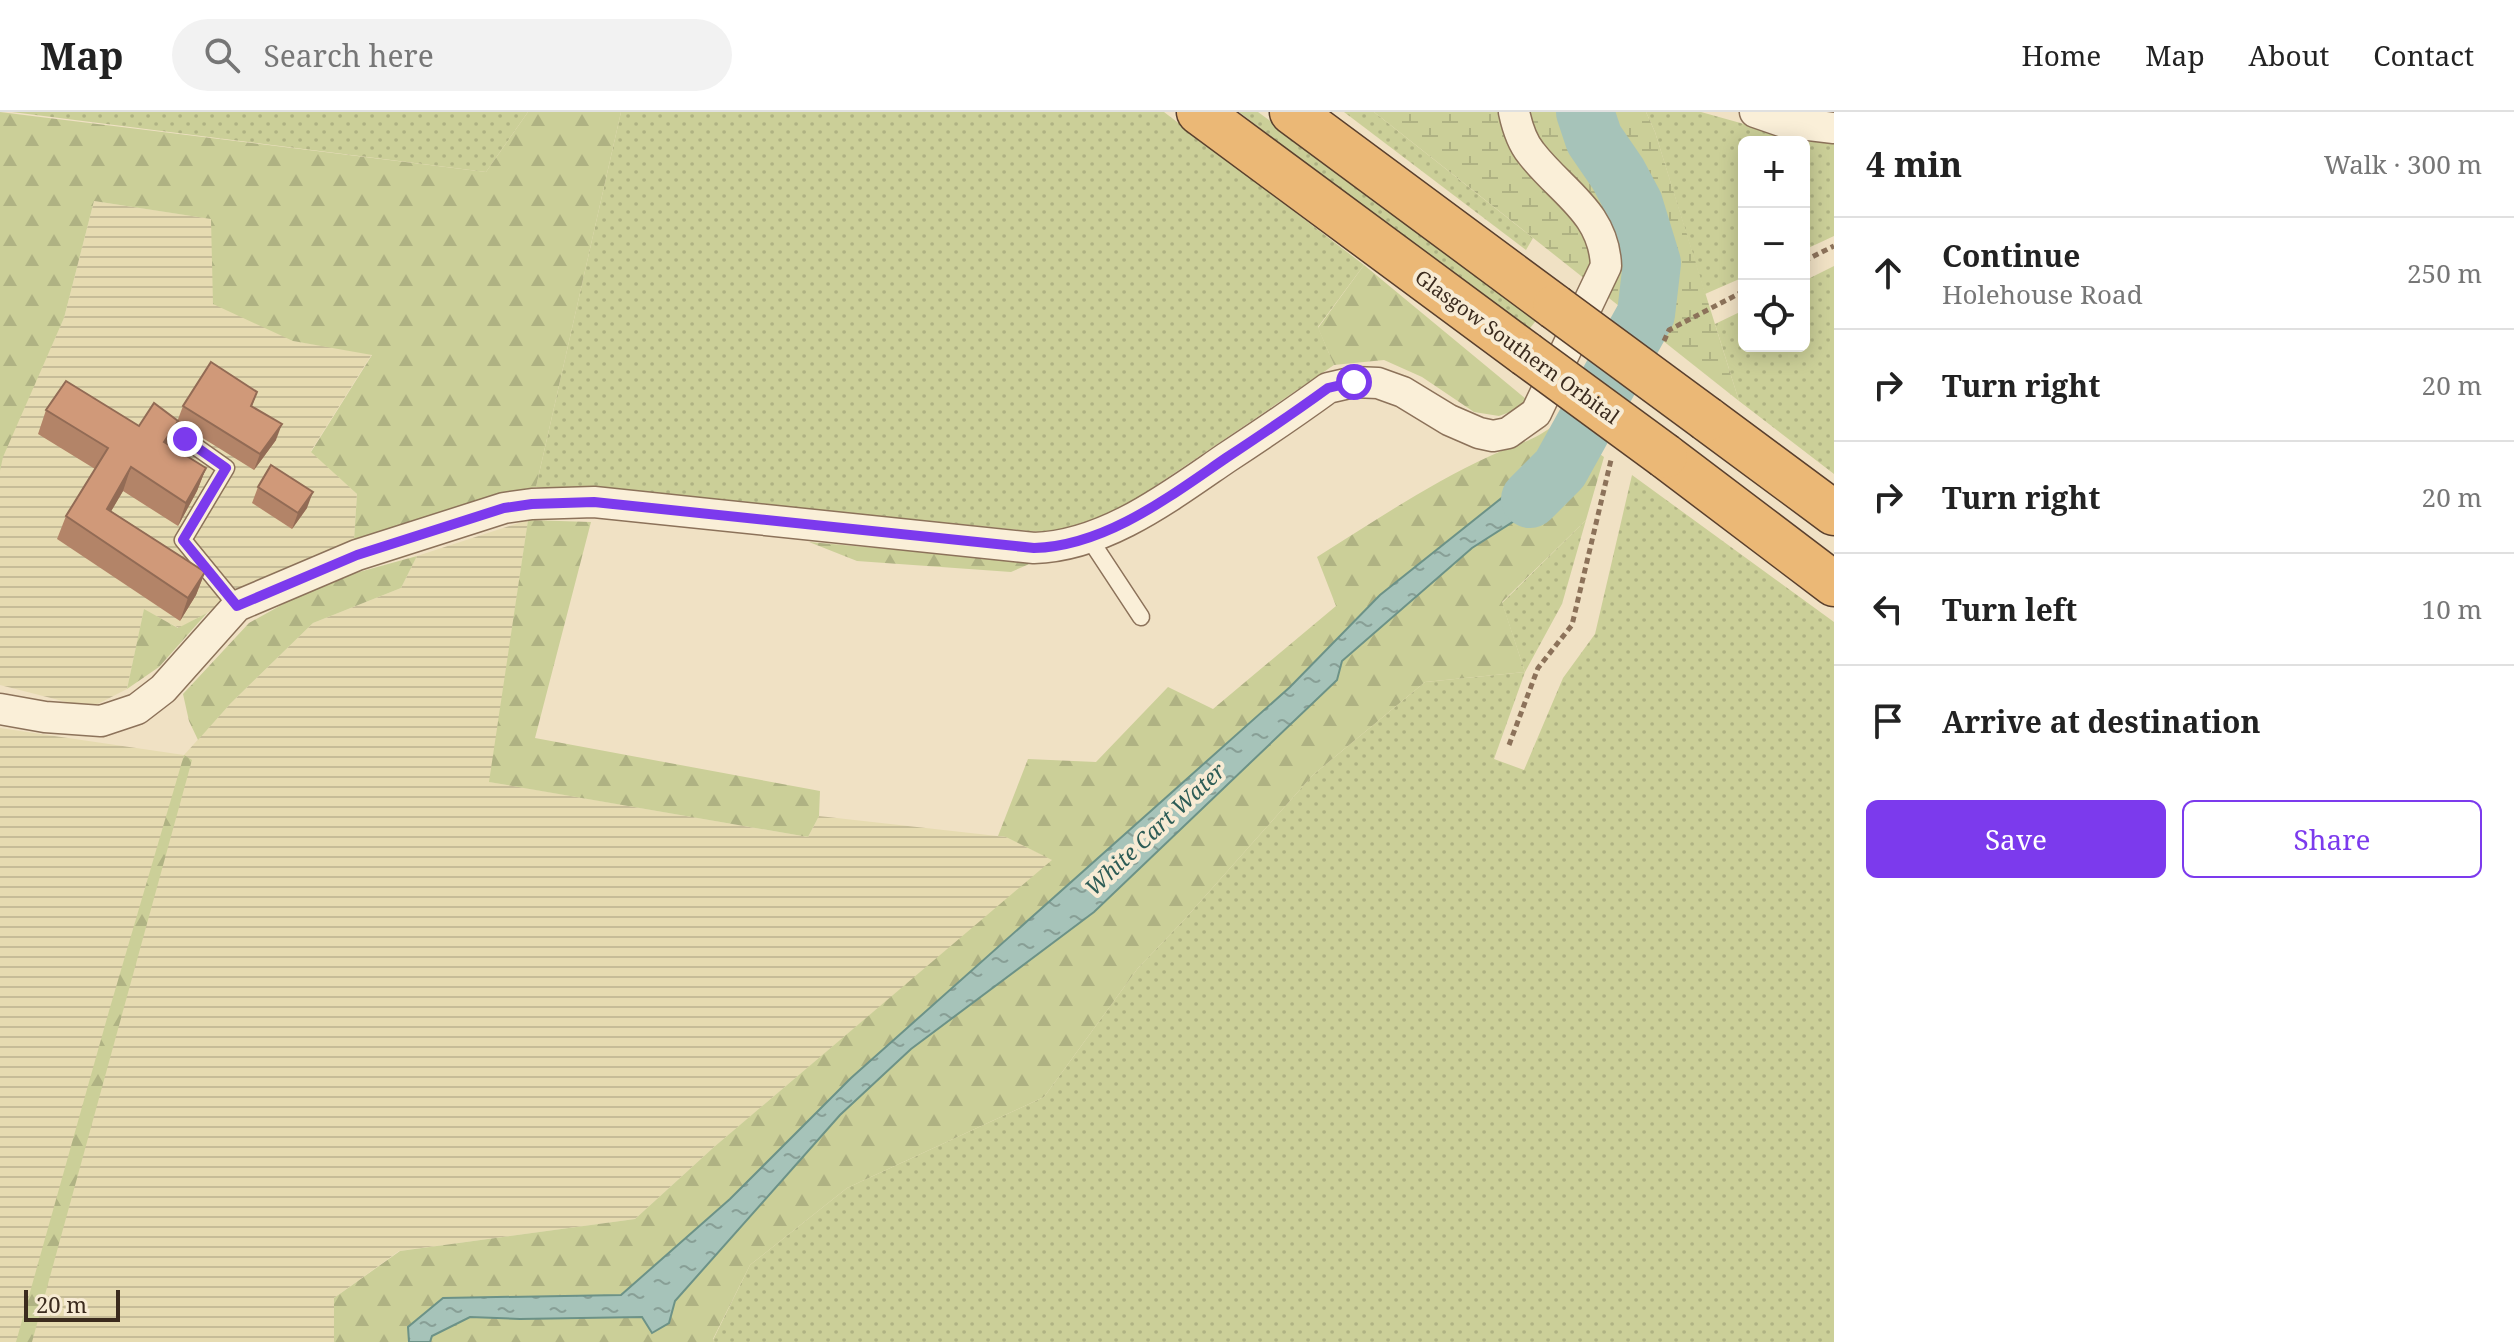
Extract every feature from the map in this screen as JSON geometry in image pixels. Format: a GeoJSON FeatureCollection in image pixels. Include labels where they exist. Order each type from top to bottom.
{"type":"FeatureCollection","features":[{"type":"Feature","properties":{"kind":"highway","name":"Glasgow Southern Orbital"},"geometry":{"type":"LineString","coordinates":[[1199,112],[1834,584]]}},
{"type":"Feature","properties":{"kind":"highway"},"geometry":{"type":"LineString","coordinates":[[1292,112],[1834,513]]}},
{"type":"Feature","properties":{"kind":"street"},"geometry":{"type":"LineString","coordinates":[[0,709],[45,717],[101,721],[137,709],[163,689],[237,606],[357,555],[504,508],[594,502],[1034,548],[1059,547],[1089,538],[1161,502],[1328,388],[1354,382],[1378,383],[1403,392],[1449,420],[1493,436],[1508,433],[1536,413],[1606,266],[1605,246],[1591,218],[1530,151],[1514,112]]}},
{"type":"Feature","properties":{"kind":"street"},"geometry":{"type":"LineString","coordinates":[[1755,112],[1784,122],[1834,128]]}},
{"type":"Feature","properties":{"kind":"lane"},"geometry":{"type":"LineString","coordinates":[[185,439],[226,468],[177,541],[237,606]]}},
{"type":"Feature","properties":{"kind":"lane"},"geometry":{"type":"LineString","coordinates":[[1089,538],[1141,617]]}},
{"type":"Feature","properties":{"kind":"path"},"geometry":{"type":"LineString","coordinates":[[1810,258],[1834,246]]}},
{"type":"Feature","properties":{"kind":"path"},"geometry":{"type":"LineString","coordinates":[[1663,344],[1669,330],[1738,294]]}},
{"type":"Feature","properties":{"kind":"path"},"geometry":{"type":"LineString","coordinates":[[1509,745],[1538,668],[1572,625],[1609,465],[1615,451]]}},
{"type":"Feature","properties":{"kind":"shaded area"},"geometry":{"type":"Polygon","coordinates":[[[94,201],[212,219],[293,341],[372,354],[311,451],[357,494],[354,540],[246,587],[179,628],[144,610],[127,689],[90,708],[0,685],[0,471],[2,457],[64,318],[94,201]]]}},
{"type":"Feature","properties":{"kind":"shaded area"},"geometry":{"type":"Polygon","coordinates":[[[528,520],[490,782],[808,837],[819,816],[1006,837],[1053,860],[714,1147],[635,1219],[399,1251],[334,1298],[334,1342],[0,1342],[0,728],[184,755],[231,703],[313,623],[401,588],[417,556],[528,520]]]}},
{"type":"Feature","properties":{"kind":"green space"},"geometry":{"type":"Polygon","coordinates":[[[0,112],[486,172],[528,112],[621,112],[536,487],[503,493],[354,540],[357,494],[311,452],[372,355],[293,341],[213,304],[211,219],[94,201],[64,318],[3,457],[0,471],[0,112]]]}},
{"type":"Feature","properties":{"kind":"green space"},"geometry":{"type":"Polygon","coordinates":[[[12,112],[528,112],[486,172],[12,112]]]}},
{"type":"Feature","properties":{"kind":"green space"},"geometry":{"type":"Polygon","coordinates":[[[621,112],[1164,112],[1364,265],[1318,327],[1334,365],[1102,522],[1061,534],[711,500],[536,487],[621,112]]]}},
{"type":"Feature","properties":{"kind":"green space"},"geometry":{"type":"Polygon","coordinates":[[[1239,112],[1258,112],[1538,318],[1527,332],[1239,112]]]}},
{"type":"Feature","properties":{"kind":"green space"},"geometry":{"type":"Polygon","coordinates":[[[1344,112],[1374,112],[1533,238],[1526,250],[1344,112]]]}},
{"type":"Feature","properties":{"kind":"green space"},"geometry":{"type":"Polygon","coordinates":[[[1374,112],[1646,112],[1655,132],[1739,401],[1374,112]]]}},
{"type":"Feature","properties":{"kind":"green space"},"geometry":{"type":"Polygon","coordinates":[[[1646,112],[1701,112],[1787,136],[1738,136],[1738,280],[1705,294],[1646,112]]]}},
{"type":"Feature","properties":{"kind":"green space"},"geometry":{"type":"Polygon","coordinates":[[[1834,141],[1834,236],[1810,247],[1810,142],[1834,141]]]}},
{"type":"Feature","properties":{"kind":"green space"},"geometry":{"type":"Polygon","coordinates":[[[1364,265],[1532,404],[1499,416],[1474,412],[1422,377],[1384,360],[1334,365],[1318,328],[1364,265]]]}},
{"type":"Feature","properties":{"kind":"green space"},"geometry":{"type":"Polygon","coordinates":[[[1834,266],[1834,474],[1739,401],[1715,324],[1738,313],[1738,352],[1810,352],[1810,278],[1834,266]]]}},
{"type":"Feature","properties":{"kind":"green space"},"geometry":{"type":"Polygon","coordinates":[[[1556,423],[1570,433],[1553,457],[1380,595],[1290,687],[851,1078],[730,1199],[621,1295],[443,1298],[408,1327],[409,1342],[334,1342],[334,1298],[400,1251],[635,1219],[714,1147],[1052,860],[998,836],[1028,759],[1096,762],[1168,687],[1213,709],[1336,606],[1317,557],[1445,479],[1532,438],[1556,423]]]}},
{"type":"Feature","properties":{"kind":"green space"},"geometry":{"type":"Polygon","coordinates":[[[1587,445],[1604,457],[1586,520],[1502,602],[1525,672],[1425,682],[1313,775],[1138,968],[1044,1097],[847,1188],[750,1265],[714,1342],[430,1342],[431,1336],[469,1317],[642,1317],[669,1323],[675,1301],[840,1115],[911,1049],[1094,912],[1337,680],[1342,661],[1472,548],[1572,484],[1587,445]]]}},
{"type":"Feature","properties":{"kind":"green space"},"geometry":{"type":"Polygon","coordinates":[[[1632,475],[1834,622],[1834,1342],[714,1342],[750,1265],[847,1188],[1044,1097],[1138,968],[1313,775],[1425,682],[1525,672],[1494,759],[1524,770],[1563,678],[1595,634],[1632,475]]]}},
{"type":"Feature","properties":{"kind":"green space"},"geometry":{"type":"Polygon","coordinates":[[[528,520],[591,522],[535,738],[820,791],[819,816],[808,837],[489,782],[528,520]]]}},
{"type":"Feature","properties":{"kind":"green space"},"geometry":{"type":"Polygon","coordinates":[[[1586,520],[1562,604],[1525,672],[1502,603],[1586,520]]]}},
{"type":"Feature","properties":{"kind":"green space"},"geometry":{"type":"Polygon","coordinates":[[[809,542],[1034,562],[1011,572],[857,561],[809,542]]]}},
{"type":"Feature","properties":{"kind":"green space"},"geometry":{"type":"Polygon","coordinates":[[[417,556],[401,588],[313,623],[231,703],[198,740],[189,721],[183,694],[249,623],[323,582],[417,556]]]}},
{"type":"Feature","properties":{"kind":"green space"},"geometry":{"type":"Polygon","coordinates":[[[144,609],[178,628],[207,613],[159,667],[127,689],[144,609]]]}},
{"type":"Feature","properties":{"kind":"green space"},"geometry":{"type":"Polygon","coordinates":[[[184,755],[192,760],[32,1342],[16,1342],[109,1011],[184,755]]]}},
{"type":"Feature","properties":{"kind":"water"},"geometry":{"type":"Polygon","coordinates":[[[1571,112],[1607,112],[1609,131],[1628,159],[1649,211],[1665,262],[1663,299],[1648,329],[1629,314],[1636,272],[1634,240],[1627,210],[1619,192],[1581,138],[1571,112]]]}},
{"type":"Feature","properties":{"kind":"water"},"geometry":{"type":"Polygon","coordinates":[[[1570,433],[1587,445],[1572,484],[1472,548],[1342,661],[1337,680],[1094,912],[911,1049],[840,1115],[675,1301],[669,1323],[652,1333],[642,1317],[470,1317],[432,1336],[430,1342],[409,1342],[408,1327],[443,1298],[621,1295],[730,1199],[851,1078],[1290,687],[1380,595],[1553,457],[1570,433]]]}},
{"type":"Feature","properties":{"kind":"building"},"geometry":{"type":"Polygon","coordinates":[[[211,362],[257,392],[251,406],[282,424],[260,454],[183,406],[211,362]]]}},
{"type":"Feature","properties":{"kind":"building"},"geometry":{"type":"Polygon","coordinates":[[[66,381],[139,426],[154,403],[178,421],[164,442],[206,468],[186,503],[131,467],[107,509],[205,572],[188,598],[66,516],[108,448],[46,410],[66,381]]]}},
{"type":"Feature","properties":{"kind":"building"},"geometry":{"type":"Polygon","coordinates":[[[271,465],[313,492],[298,513],[258,487],[271,465]]]}},
{"type":"Feature","properties":{"kind":"waterway","name":"White Cart Water"},"geometry":{"type":"LineString","coordinates":[[1530,499],[1560,469],[1646,314],[1652,263],[1634,204],[1594,139],[1585,112]]}},
{"type":"Feature","properties":{"kind":"route"},"geometry":{"type":"LineString","coordinates":[[185,439],[226,468],[183,540],[237,606],[357,555],[504,508],[532,504],[594,502],[1034,548],[1059,547],[1089,538],[1161,502],[1328,388],[1354,382]]}}]}
